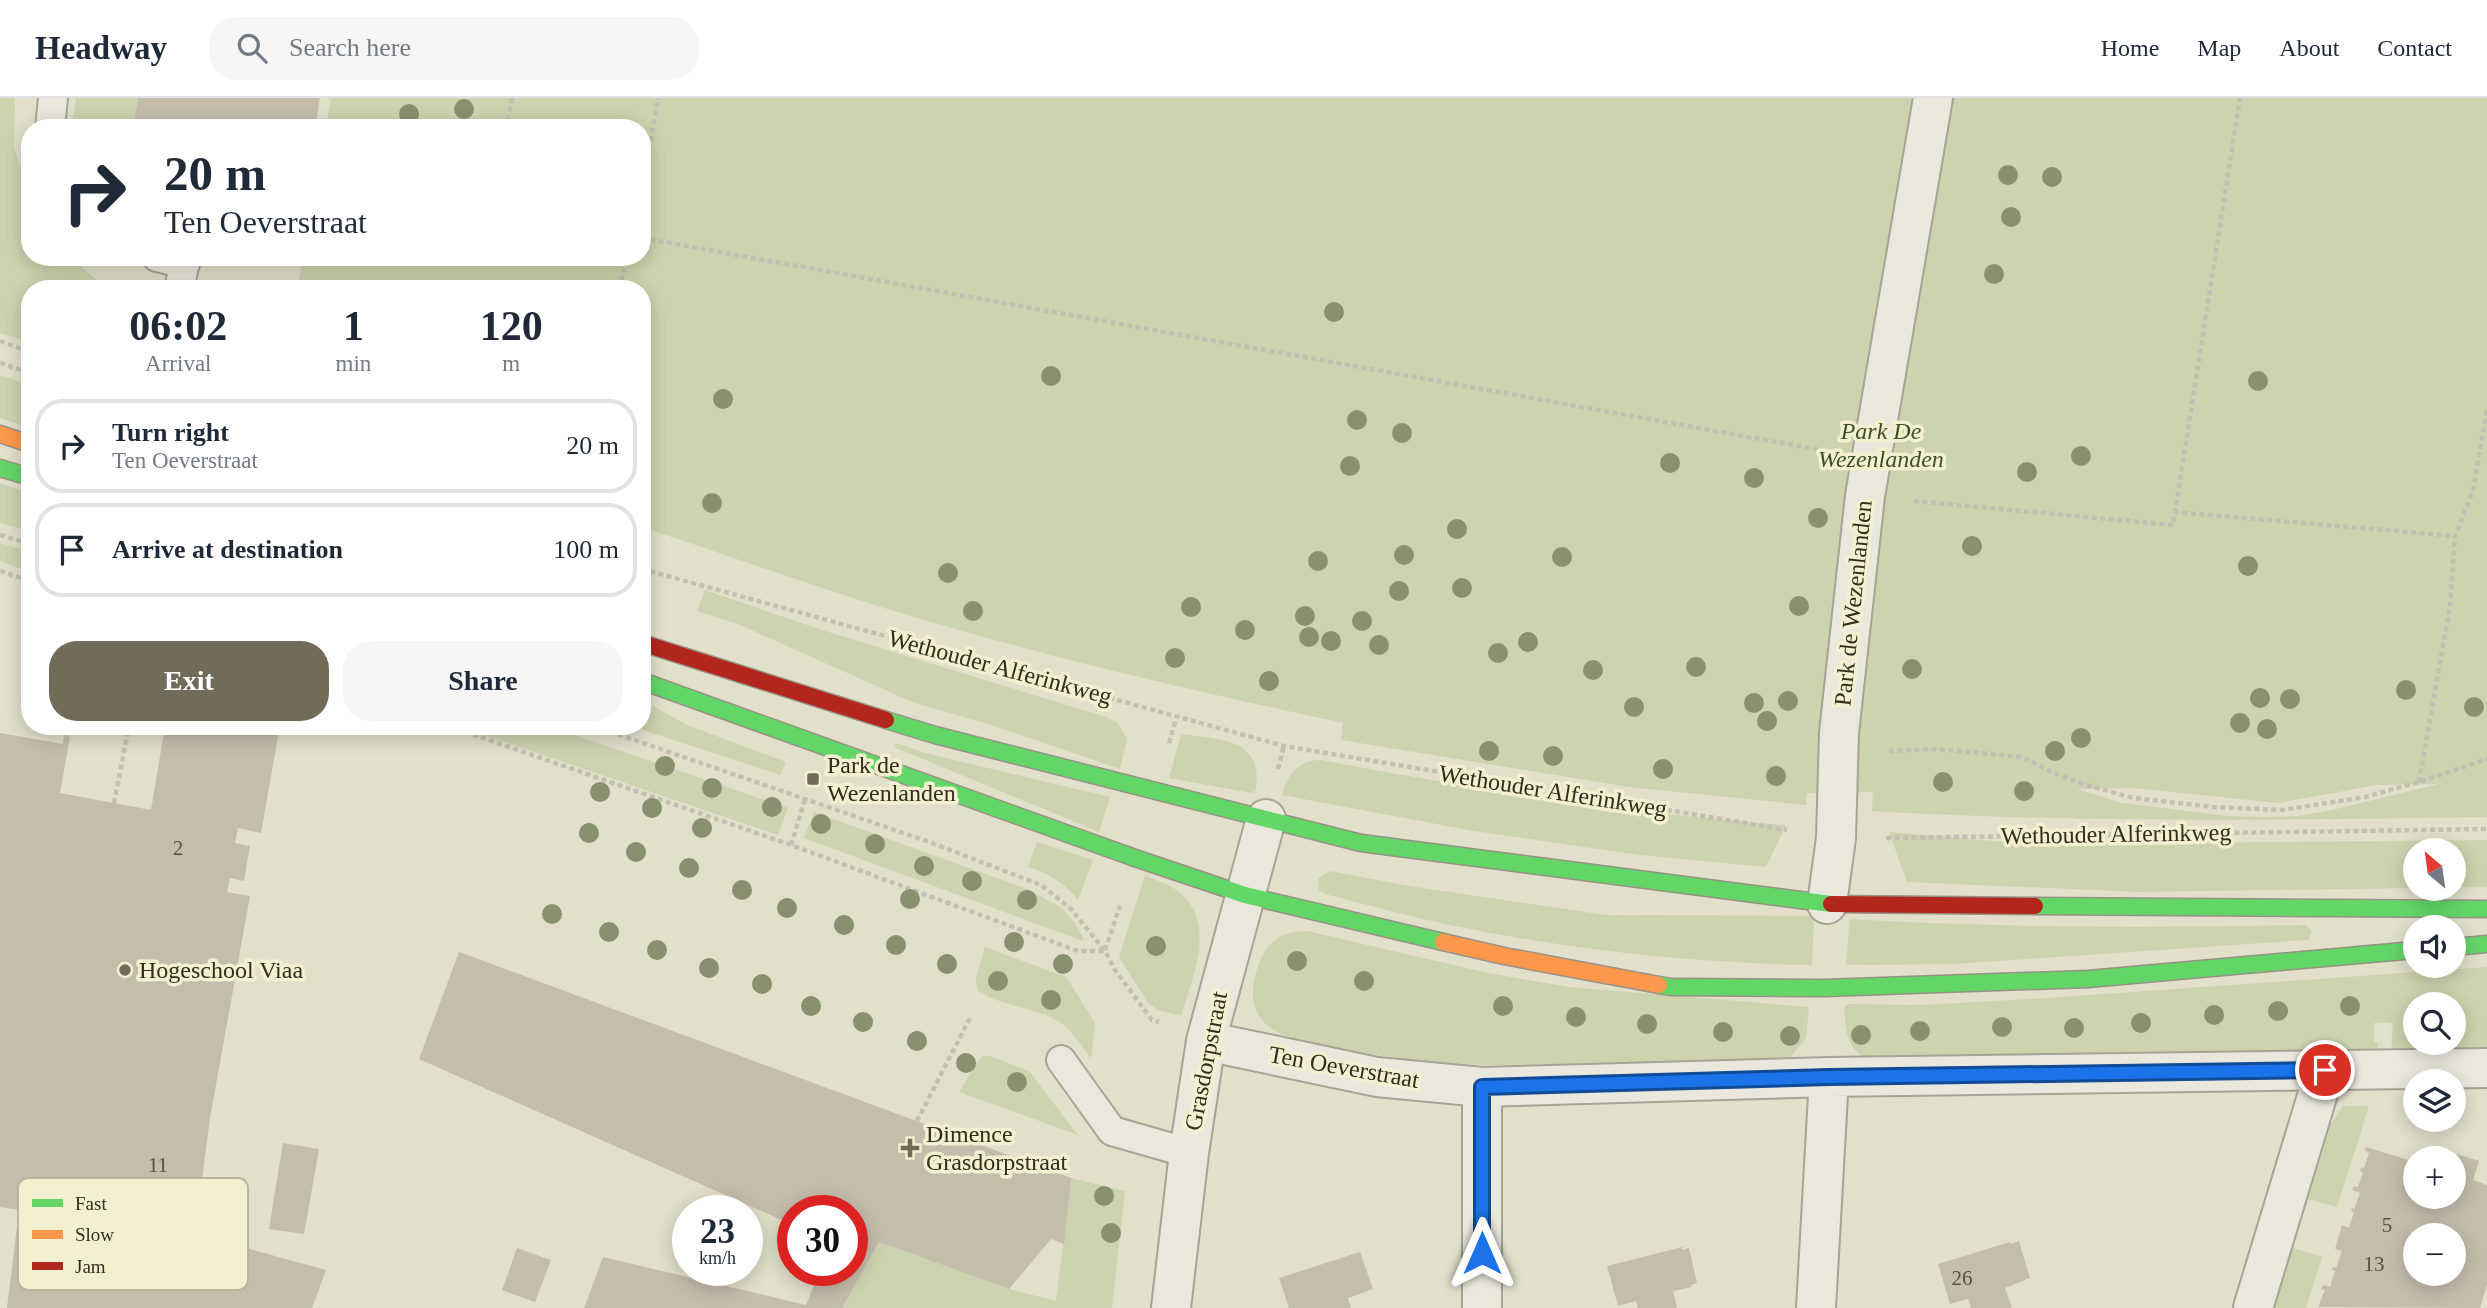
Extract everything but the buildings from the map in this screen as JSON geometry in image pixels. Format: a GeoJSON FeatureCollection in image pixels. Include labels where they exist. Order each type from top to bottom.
{"type":"FeatureCollection","features":[{"type":"Feature","properties":{"kind":"main road"},"geometry":{"type":"LineString","coordinates":[[0,434],[21,441]]}},
{"type":"Feature","properties":{"kind":"main road"},"geometry":{"type":"LineString","coordinates":[[0,467],[21,474]]}},
{"type":"Feature","properties":{"kind":"main road"},"geometry":{"type":"LineString","coordinates":[[651,646],[935,736],[1361,843],[1827,904],[2487,909]]}},
{"type":"Feature","properties":{"kind":"main road"},"geometry":{"type":"LineString","coordinates":[[651,684],[1122,854],[1245,895],[1504,956],[1671,987],[1824,988],[2088,979],[2403,951]]}},
{"type":"Feature","properties":{"kind":"main road"},"geometry":{"type":"LineString","coordinates":[[2466,946],[2487,944]]}},
{"type":"Feature","properties":{"kind":"street","name":"Park de Wezenlanden"},"geometry":{"type":"LineString","coordinates":[[1827,904],[1836,838],[1839,752],[1865,496],[1933,98]]}},
{"type":"Feature","properties":{"kind":"street","name":"Grasdorpstraat"},"geometry":{"type":"LineString","coordinates":[[1171,1308],[1189,1153],[1206,1041],[1266,820]]}},
{"type":"Feature","properties":{"kind":"street","name":"Ten Oeverstraat"},"geometry":{"type":"LineString","coordinates":[[1206,1041],[1377,1077],[1482,1087],[1829,1077],[2487,1068]]}},
{"type":"Feature","properties":{"kind":"street"},"geometry":{"type":"LineString","coordinates":[[2253,1308],[2325,1070]]}},
{"type":"Feature","properties":{"kind":"street"},"geometry":{"type":"LineString","coordinates":[[1816,1308],[1829,1077]]}},
{"type":"Feature","properties":{"kind":"street"},"geometry":{"type":"LineString","coordinates":[[1482,1087],[1482,1308]]}},
{"type":"Feature","properties":{"kind":"lane"},"geometry":{"type":"LineString","coordinates":[[51,119],[53,98]]}},
{"type":"Feature","properties":{"kind":"lane"},"geometry":{"type":"LineString","coordinates":[[1061,1060],[1112,1131],[1189,1153]]}},
{"type":"Feature","properties":{"kind":"path"},"geometry":{"type":"LineString","coordinates":[[508,119],[512,98]]}},
{"type":"Feature","properties":{"kind":"path"},"geometry":{"type":"LineString","coordinates":[[651,139],[658,98]]}},
{"type":"Feature","properties":{"kind":"path"},"geometry":{"type":"LineString","coordinates":[[1865,496],[2173,525],[2240,98]]}},
{"type":"Feature","properties":{"kind":"path"},"geometry":{"type":"LineString","coordinates":[[651,240],[1870,459]]}},
{"type":"Feature","properties":{"kind":"path"},"geometry":{"type":"LineString","coordinates":[[0,341],[21,349]]}},
{"type":"Feature","properties":{"kind":"path"},"geometry":{"type":"LineString","coordinates":[[0,363],[21,370]]}},
{"type":"Feature","properties":{"kind":"path"},"geometry":{"type":"LineString","coordinates":[[2419,782],[2450,606],[2455,536],[2473,491],[2487,409]]}},
{"type":"Feature","properties":{"kind":"path"},"geometry":{"type":"LineString","coordinates":[[2174,512],[2455,536]]}},
{"type":"Feature","properties":{"kind":"path"},"geometry":{"type":"LineString","coordinates":[[0,536],[21,542]]}},
{"type":"Feature","properties":{"kind":"path"},"geometry":{"type":"LineString","coordinates":[[0,571],[21,579]]}},
{"type":"Feature","properties":{"kind":"path","name":"Wethouder Alferinkweg"},"geometry":{"type":"LineString","coordinates":[[651,571],[1284,746],[1836,838],[2487,829]]}},
{"type":"Feature","properties":{"kind":"path"},"geometry":{"type":"LineString","coordinates":[[114,803],[127,735]]}},
{"type":"Feature","properties":{"kind":"path"},"geometry":{"type":"LineString","coordinates":[[475,735],[791,845],[1078,951],[1105,951]]}},
{"type":"Feature","properties":{"kind":"path"},"geometry":{"type":"LineString","coordinates":[[620,735],[932,843],[1041,885],[1070,908],[1105,951],[1115,970],[1152,1020],[1206,1041]]}},
{"type":"Feature","properties":{"kind":"path"},"geometry":{"type":"LineString","coordinates":[[1839,752],[1936,749],[2022,757],[2063,777],[2134,798],[2213,807],[2283,810],[2365,797],[2487,759]]}},
{"type":"Feature","properties":{"kind":"path"},"geometry":{"type":"LineString","coordinates":[[791,845],[808,789]]}},
{"type":"Feature","properties":{"kind":"path"},"geometry":{"type":"LineString","coordinates":[[917,1121],[970,1018]]}},
{"type":"Feature","properties":{"kind":"green space"},"geometry":{"type":"Polygon","coordinates":[[[0,98],[15,98],[14,147],[21,168],[21,266],[81,266],[97,280],[21,280],[21,340],[0,333],[0,98]]]}},
{"type":"Feature","properties":{"kind":"green space"},"geometry":{"type":"Polygon","coordinates":[[[76,98],[138,98],[134,119],[73,119],[76,98]]]}},
{"type":"Feature","properties":{"kind":"green space","name":"Park De Wezenlanden"},"geometry":{"type":"Polygon","coordinates":[[[331,98],[2487,98],[2487,817],[2180,820],[1872,811],[1873,792],[1807,793],[1806,805],[1629,787],[1341,740],[1343,723],[1201,692],[925,620],[651,530],[651,280],[299,280],[301,266],[651,266],[651,119],[328,119],[331,98]],[[2438,784],[2377,785],[2278,803],[2134,788],[2077,789],[2122,803],[2228,816],[2297,816],[2438,784]]]}},
{"type":"Feature","properties":{"kind":"green space"},"geometry":{"type":"Polygon","coordinates":[[[0,375],[21,382],[21,425],[0,418],[0,375]]]}},
{"type":"Feature","properties":{"kind":"green space"},"geometry":{"type":"Polygon","coordinates":[[[0,483],[21,490],[21,529],[0,523],[0,483]]]}},
{"type":"Feature","properties":{"kind":"green space"},"geometry":{"type":"Polygon","coordinates":[[[0,543],[21,549],[21,569],[0,561],[0,543]]]}},
{"type":"Feature","properties":{"kind":"green space"},"geometry":{"type":"Polygon","coordinates":[[[705,590],[825,631],[1106,717],[1118,723],[1127,739],[1120,769],[988,724],[912,702],[738,624],[697,611],[705,590]]]}},
{"type":"Feature","properties":{"kind":"green space"},"geometry":{"type":"Polygon","coordinates":[[[651,705],[687,725],[786,762],[780,775],[651,733],[651,705]]]}},
{"type":"Feature","properties":{"kind":"green space"},"geometry":{"type":"Polygon","coordinates":[[[1181,734],[1224,740],[1246,751],[1253,760],[1256,790],[1252,793],[1169,778],[1181,734]]]}},
{"type":"Feature","properties":{"kind":"green space"},"geometry":{"type":"Polygon","coordinates":[[[484,735],[574,735],[788,808],[778,835],[484,735]]]}},
{"type":"Feature","properties":{"kind":"green space"},"geometry":{"type":"Polygon","coordinates":[[[896,743],[929,754],[1110,797],[1099,832],[894,747],[896,743]]]}},
{"type":"Feature","properties":{"kind":"green space"},"geometry":{"type":"Polygon","coordinates":[[[1321,760],[1552,799],[1786,825],[1766,867],[1640,855],[1474,831],[1282,795],[1295,770],[1306,763],[1321,760]]]}},
{"type":"Feature","properties":{"kind":"green space"},"geometry":{"type":"Polygon","coordinates":[[[814,812],[1027,889],[1062,908],[1084,939],[1083,941],[804,838],[814,812]]]}},
{"type":"Feature","properties":{"kind":"green space"},"geometry":{"type":"Polygon","coordinates":[[[1889,832],[2070,844],[2403,841],[2403,888],[2140,892],[1907,882],[1889,832]]]}},
{"type":"Feature","properties":{"kind":"green space"},"geometry":{"type":"Polygon","coordinates":[[[2466,840],[2487,840],[2487,887],[2466,887],[2466,840]]]}},
{"type":"Feature","properties":{"kind":"green space"},"geometry":{"type":"Polygon","coordinates":[[[1037,842],[1093,860],[1078,900],[1056,879],[1028,867],[1037,842]]]}},
{"type":"Feature","properties":{"kind":"green space"},"geometry":{"type":"Polygon","coordinates":[[[1330,871],[1409,886],[1606,915],[1814,916],[1812,965],[1632,954],[1455,926],[1325,894],[1319,890],[1318,878],[1330,871]]]}},
{"type":"Feature","properties":{"kind":"green space"},"geometry":{"type":"Polygon","coordinates":[[[1145,875],[1175,889],[1188,901],[1196,916],[1199,949],[1181,1016],[1158,1010],[1148,1003],[1119,957],[1145,875]]]}},
{"type":"Feature","properties":{"kind":"green space"},"geometry":{"type":"Polygon","coordinates":[[[1850,919],[2078,926],[2305,925],[2312,931],[2306,940],[1955,964],[1851,965],[1846,964],[1850,919]]]}},
{"type":"Feature","properties":{"kind":"green space"},"geometry":{"type":"Polygon","coordinates":[[[1307,931],[1488,973],[1569,987],[1809,1007],[1806,1038],[1788,1060],[1539,1066],[1414,1060],[1292,1038],[1270,1028],[1262,1020],[1254,1003],[1254,981],[1265,952],[1274,940],[1288,934],[1307,931]]]}},
{"type":"Feature","properties":{"kind":"green space"},"geometry":{"type":"Polygon","coordinates":[[[985,947],[1066,977],[1095,1023],[1091,1059],[1075,1036],[1060,1022],[977,990],[976,978],[985,947]]]}},
{"type":"Feature","properties":{"kind":"green space"},"geometry":{"type":"Polygon","coordinates":[[[2487,967],[2487,1054],[2466,1054],[2466,992],[2403,992],[2403,1055],[2439,1055],[2391,1056],[2393,1023],[2374,1023],[2374,1042],[2378,1042],[2378,1056],[1865,1059],[1850,1042],[1844,1008],[1848,1004],[1922,1005],[2403,973],[2403,978],[2466,978],[2466,968],[2487,967]]]}},
{"type":"Feature","properties":{"kind":"green space"},"geometry":{"type":"Polygon","coordinates":[[[983,1056],[990,1056],[1029,1071],[1078,1135],[959,1092],[983,1056]]]}},
{"type":"Feature","properties":{"kind":"green space"},"geometry":{"type":"Polygon","coordinates":[[[2343,1106],[2369,1106],[2337,1207],[2308,1199],[2331,1124],[2343,1106]]]}},
{"type":"Feature","properties":{"kind":"green space"},"geometry":{"type":"Polygon","coordinates":[[[1071,1178],[1125,1191],[1112,1308],[842,1308],[854,1286],[868,1286],[868,1262],[879,1242],[1009,1289],[1056,1301],[1071,1178]]]}},
{"type":"Feature","properties":{"kind":"green space"},"geometry":{"type":"Polygon","coordinates":[[[2293,1248],[2322,1257],[2306,1308],[2274,1308],[2293,1248]]]}},
{"type":"Feature","properties":{"kind":"traffic: fast"},"geometry":{"type":"LineString","coordinates":[[0,468],[21,474]]}},
{"type":"Feature","properties":{"kind":"traffic: fast"},"geometry":{"type":"LineString","coordinates":[[651,684],[1245,895],[1443,942]]}},
{"type":"Feature","properties":{"kind":"traffic: fast"},"geometry":{"type":"LineString","coordinates":[[886,720],[935,735],[1361,843],[1831,904]]}},
{"type":"Feature","properties":{"kind":"traffic: fast"},"geometry":{"type":"LineString","coordinates":[[2035,906],[2487,909]]}},
{"type":"Feature","properties":{"kind":"traffic: fast"},"geometry":{"type":"LineString","coordinates":[[2466,946],[2487,944]]}},
{"type":"Feature","properties":{"kind":"traffic: fast"},"geometry":{"type":"LineString","coordinates":[[1659,985],[1824,988],[2088,979],[2403,951]]}},
{"type":"Feature","properties":{"kind":"traffic: slow"},"geometry":{"type":"LineString","coordinates":[[0,434],[21,441]]}},
{"type":"Feature","properties":{"kind":"traffic: slow"},"geometry":{"type":"LineString","coordinates":[[1443,942],[1659,985]]}},
{"type":"Feature","properties":{"kind":"traffic: jam"},"geometry":{"type":"LineString","coordinates":[[651,646],[886,720]]}},
{"type":"Feature","properties":{"kind":"traffic: jam"},"geometry":{"type":"LineString","coordinates":[[1831,904],[2035,906]]}},
{"type":"Feature","properties":{"kind":"place","name":"Park de Wezenlanden"},"geometry":{"type":"Point","coordinates":[813,779]}},
{"type":"Feature","properties":{"kind":"place","name":"Hogeschool Viaa"},"geometry":{"type":"Point","coordinates":[125,970]}},
{"type":"Feature","properties":{"kind":"place","name":"Dimence Grasdorpstraat"},"geometry":{"type":"Point","coordinates":[910,1148]}},
{"type":"Feature","properties":{"kind":"route"},"geometry":{"type":"LineString","coordinates":[[1482,1253],[1482,1087],[1829,1077],[2325,1070]]}}]}
